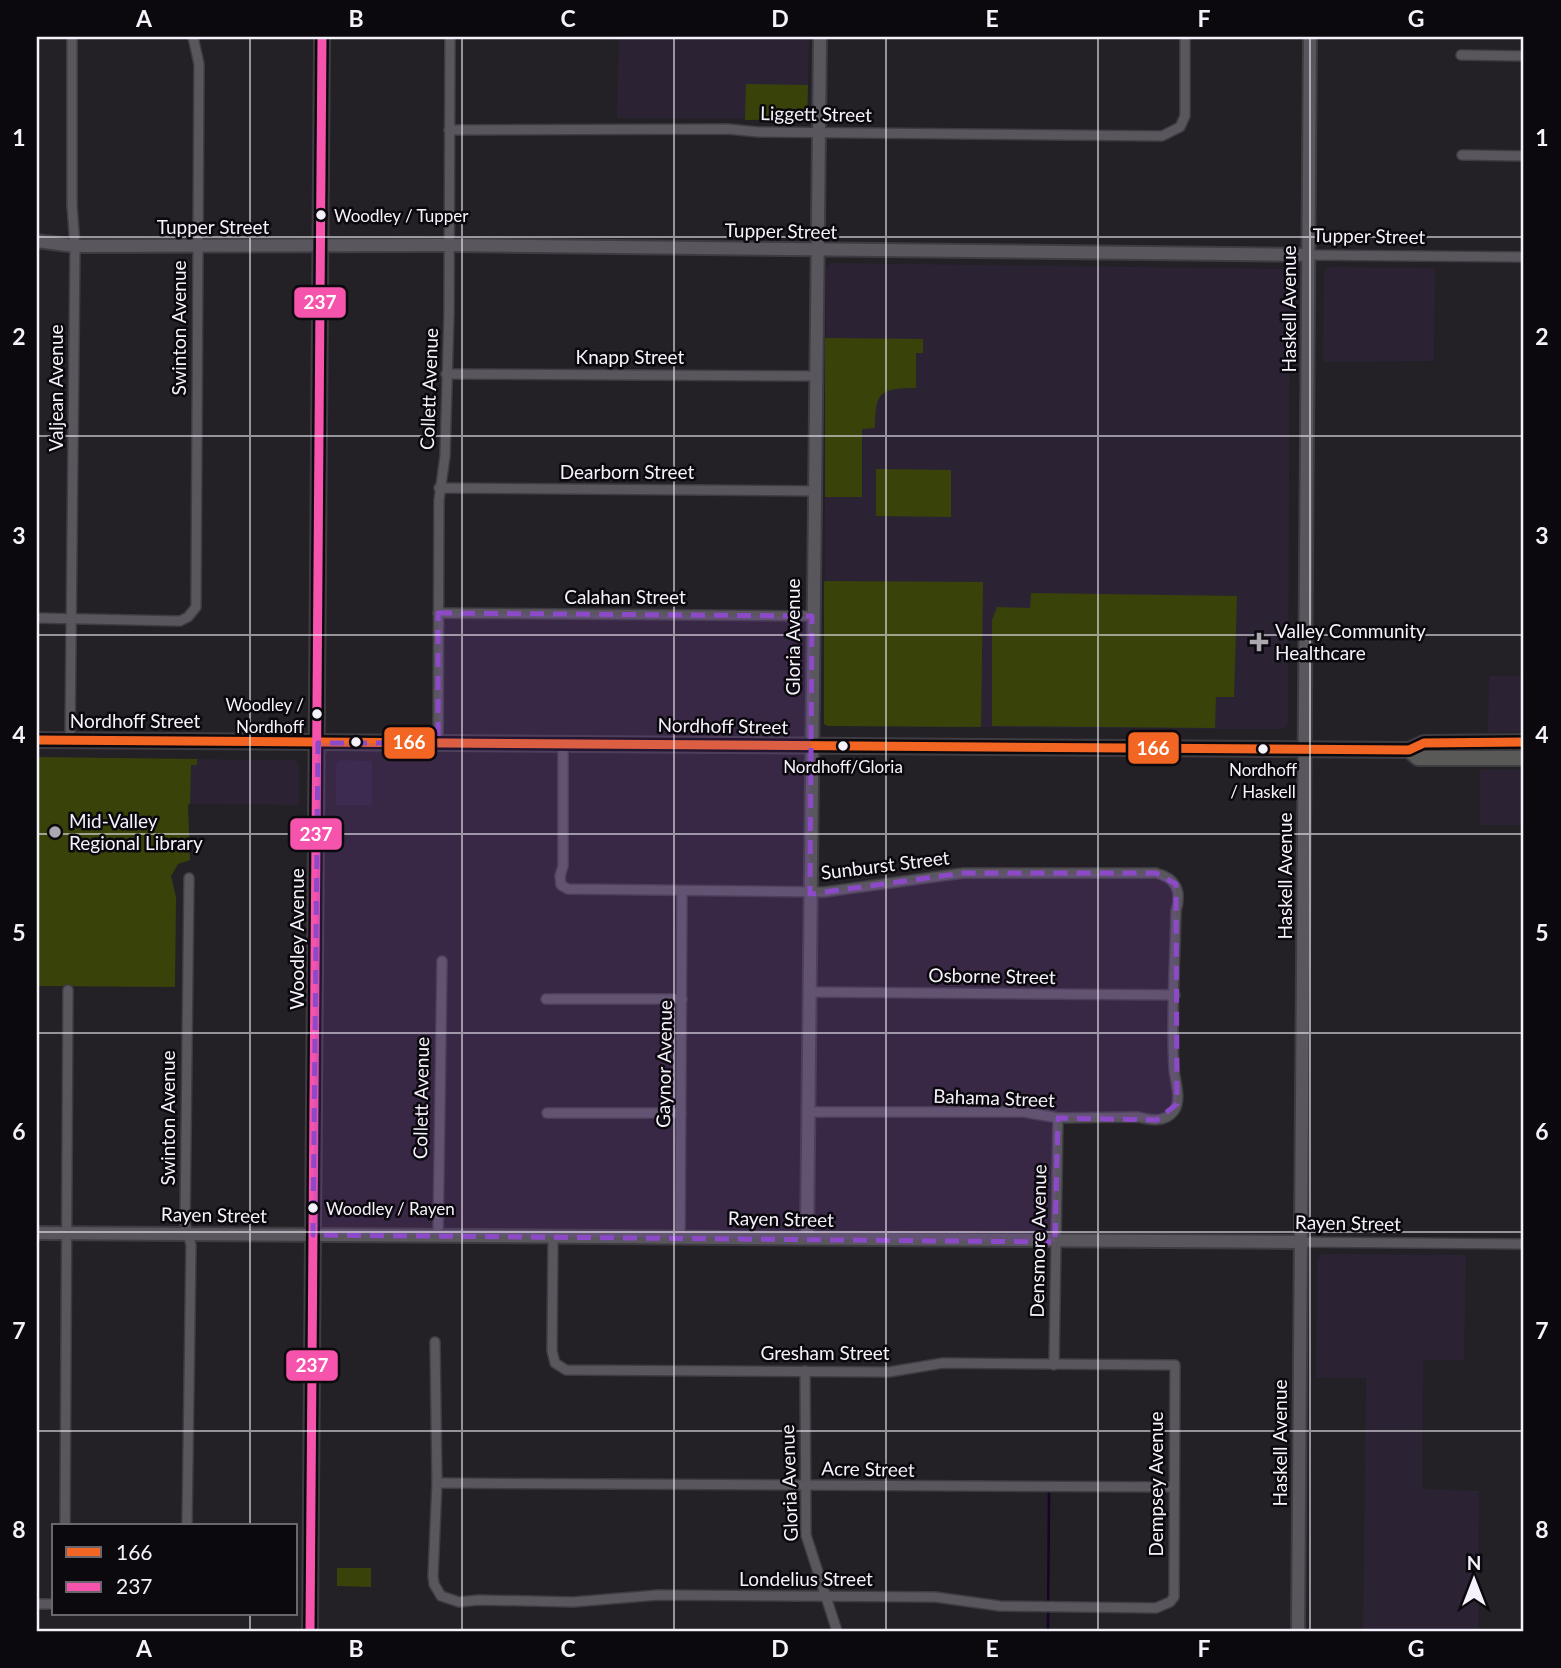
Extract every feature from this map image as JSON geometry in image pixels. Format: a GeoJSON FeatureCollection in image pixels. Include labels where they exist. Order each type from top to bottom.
{"type":"FeatureCollection","features":[{"type":"Feature","properties":{"kind":"main road","name":"Woodley Avenue"},"geometry":{"type":"LineString","coordinates":[[310,1631],[322,37]]}},
{"type":"Feature","properties":{"kind":"main road","name":"Nordhoff Street"},"geometry":{"type":"LineString","coordinates":[[37,740],[1409,750],[1424,743],[1524,742]]}},
{"type":"Feature","properties":{"kind":"main road","name":"Nordhoff Street"},"geometry":{"type":"LineString","coordinates":[[1409,750],[1418,758],[1524,758]]}},
{"type":"Feature","properties":{"kind":"street","name":"Valjean Avenue"},"geometry":{"type":"LineString","coordinates":[[70,740],[75,246],[72,205],[72,37]]}},
{"type":"Feature","properties":{"kind":"street","name":"Swinton Avenue"},"geometry":{"type":"LineString","coordinates":[[72,618],[168,621],[188,617],[196,607],[199,64],[193,37]]}},
{"type":"Feature","properties":{"kind":"street","name":"Collett Avenue"},"geometry":{"type":"LineString","coordinates":[[438,743],[439,488],[445,456],[449,313],[450,37]]}},
{"type":"Feature","properties":{"kind":"street","name":"Gloria Avenue"},"geometry":{"type":"LineString","coordinates":[[807,1238],[820,37]]}},
{"type":"Feature","properties":{"kind":"street","name":"Liggett Street"},"geometry":{"type":"LineString","coordinates":[[449,130],[591,128],[1164,135],[1180,127],[1186,108],[1185,37]]}},
{"type":"Feature","properties":{"kind":"street","name":"Haskell Avenue"},"geometry":{"type":"LineString","coordinates":[[1298,1631],[1310,37]]}},
{"type":"Feature","properties":{"kind":"street"},"geometry":{"type":"LineString","coordinates":[[1461,55],[1524,56]]}},
{"type":"Feature","properties":{"kind":"street"},"geometry":{"type":"LineString","coordinates":[[1462,155],[1524,156]]}},
{"type":"Feature","properties":{"kind":"street","name":"Tupper Street"},"geometry":{"type":"LineString","coordinates":[[37,241],[75,246],[449,245],[1524,257]]}},
{"type":"Feature","properties":{"kind":"street","name":"Knapp Street"},"geometry":{"type":"LineString","coordinates":[[446,374],[815,376]]}},
{"type":"Feature","properties":{"kind":"street","name":"Dearborn Street"},"geometry":{"type":"LineString","coordinates":[[439,488],[814,491]]}},
{"type":"Feature","properties":{"kind":"street","name":"Calahan Street"},"geometry":{"type":"LineString","coordinates":[[439,613],[812,616]]}},
{"type":"Feature","properties":{"kind":"street"},"geometry":{"type":"LineString","coordinates":[[37,618],[72,618]]}},
{"type":"Feature","properties":{"kind":"street","name":"Sunburst Street"},"geometry":{"type":"LineString","coordinates":[[564,743],[561,885],[572,890],[824,892],[963,873],[1156,873],[1172,878],[1178,893],[1175,995]]}},
{"type":"Feature","properties":{"kind":"street","name":"Swinton Avenue"},"geometry":{"type":"LineString","coordinates":[[187,1524],[191,1245],[185,1223],[189,878]]}},
{"type":"Feature","properties":{"kind":"street","name":"Gaynor Avenue"},"geometry":{"type":"LineString","coordinates":[[680,1237],[682,891]]}},
{"type":"Feature","properties":{"kind":"street","name":"Collett Avenue"},"geometry":{"type":"LineString","coordinates":[[438,1236],[442,961]]}},
{"type":"Feature","properties":{"kind":"street"},"geometry":{"type":"LineString","coordinates":[[65,1524],[68,990]]}},
{"type":"Feature","properties":{"kind":"street","name":"Osborne Street"},"geometry":{"type":"LineString","coordinates":[[809,992],[1175,995]]}},
{"type":"Feature","properties":{"kind":"street","name":"Bahama Street"},"geometry":{"type":"LineString","coordinates":[[809,1112],[1024,1112],[1058,1118],[1157,1120],[1167,1117],[1174,1111],[1177,1096],[1174,1068],[1175,995]]}},
{"type":"Feature","properties":{"kind":"street"},"geometry":{"type":"LineString","coordinates":[[546,999],[682,999]]}},
{"type":"Feature","properties":{"kind":"street"},"geometry":{"type":"LineString","coordinates":[[547,1113],[681,1113]]}},
{"type":"Feature","properties":{"kind":"street","name":"Densmore Avenue"},"geometry":{"type":"LineString","coordinates":[[1054,1365],[1058,1118]]}},
{"type":"Feature","properties":{"kind":"street","name":"Rayen Street"},"geometry":{"type":"LineString","coordinates":[[37,1233],[1524,1244]]}},
{"type":"Feature","properties":{"kind":"street","name":"Gresham Street"},"geometry":{"type":"LineString","coordinates":[[553,1236],[552,1351],[558,1367],[576,1371],[889,1372],[943,1363],[1175,1365]]}},
{"type":"Feature","properties":{"kind":"street"},"geometry":{"type":"LineString","coordinates":[[435,1342],[437,1483]]}},
{"type":"Feature","properties":{"kind":"street","name":"Dempsey Avenue"},"geometry":{"type":"LineString","coordinates":[[1170,1602],[1174,1597],[1175,1586],[1175,1365]]}},
{"type":"Feature","properties":{"kind":"street","name":"Gloria Avenue"},"geometry":{"type":"LineString","coordinates":[[805,1371],[806,1535],[837,1631]]}},
{"type":"Feature","properties":{"kind":"street","name":"Acre Street"},"geometry":{"type":"LineString","coordinates":[[437,1483],[1173,1487]]}},
{"type":"Feature","properties":{"kind":"street","name":"Londelius Street"},"geometry":{"type":"LineString","coordinates":[[437,1483],[434,1584],[441,1596],[459,1602],[573,1602],[658,1595],[935,1597],[1000,1606],[1156,1608],[1170,1602]]}},
{"type":"Feature","properties":{"kind":"highlighted area"},"geometry":{"type":"Polygon","coordinates":[[[438,613],[812,616],[810,894],[963,873],[1156,873],[1176,884],[1177,1104],[1157,1120],[1058,1118],[1055,1242],[313,1235],[318,743],[438,743],[438,613]]]}},
{"type":"Feature","properties":{"kind":"shaded area"},"geometry":{"type":"Polygon","coordinates":[[[619,37],[809,37],[807,119],[617,118],[619,37]]]}},
{"type":"Feature","properties":{"kind":"shaded area"},"geometry":{"type":"Polygon","coordinates":[[[831,263],[1290,269],[1286,726],[1282,729],[1217,729],[824,724],[826,268],[831,263]]]}},
{"type":"Feature","properties":{"kind":"shaded area"},"geometry":{"type":"Polygon","coordinates":[[[1332,267],[1435,268],[1434,361],[1323,362],[1324,272],[1332,267]]]}},
{"type":"Feature","properties":{"kind":"shaded area"},"geometry":{"type":"Polygon","coordinates":[[[1489,676],[1524,676],[1524,732],[1488,732],[1489,676]]]}},
{"type":"Feature","properties":{"kind":"shaded area"},"geometry":{"type":"Polygon","coordinates":[[[188,759],[294,760],[299,765],[299,805],[188,804],[188,759]]]}},
{"type":"Feature","properties":{"kind":"shaded area"},"geometry":{"type":"Polygon","coordinates":[[[340,760],[372,761],[372,805],[336,805],[336,764],[340,760]]]}},
{"type":"Feature","properties":{"kind":"shaded area"},"geometry":{"type":"Polygon","coordinates":[[[1480,770],[1524,770],[1524,825],[1480,825],[1480,770]]]}},
{"type":"Feature","properties":{"kind":"shaded area"},"geometry":{"type":"Polygon","coordinates":[[[1322,1254],[1466,1255],[1464,1360],[1423,1360],[1422,1489],[1479,1491],[1478,1631],[1363,1631],[1366,1378],[1316,1378],[1317,1260],[1322,1254]]]}},
{"type":"Feature","properties":{"kind":"green space"},"geometry":{"type":"Polygon","coordinates":[[[746,84],[808,85],[807,119],[745,120],[746,84]]]}},
{"type":"Feature","properties":{"kind":"green space"},"geometry":{"type":"Polygon","coordinates":[[[825,338],[923,339],[923,353],[916,353],[916,388],[894,389],[882,394],[876,407],[875,428],[862,429],[862,497],[825,497],[825,338]]]}},
{"type":"Feature","properties":{"kind":"green space"},"geometry":{"type":"Polygon","coordinates":[[[876,469],[951,470],[951,517],[876,516],[876,469]]]}},
{"type":"Feature","properties":{"kind":"green space"},"geometry":{"type":"Polygon","coordinates":[[[824,581],[983,582],[981,727],[824,724],[824,581]]]}},
{"type":"Feature","properties":{"kind":"green space"},"geometry":{"type":"Polygon","coordinates":[[[1031,593],[1237,596],[1234,697],[1216,697],[1215,728],[992,726],[992,620],[997,607],[1030,608],[1031,593]]]}},
{"type":"Feature","properties":{"kind":"green space"},"geometry":{"type":"Polygon","coordinates":[[[37,757],[197,759],[197,765],[191,765],[188,805],[190,860],[178,864],[171,876],[176,897],[175,987],[37,986],[37,757]]]}},
{"type":"Feature","properties":{"kind":"green space"},"geometry":{"type":"Polygon","coordinates":[[[337,1568],[371,1568],[371,1587],[337,1586],[337,1568]]]}},
{"type":"Feature","properties":{"kind":"waterway"},"geometry":{"type":"LineString","coordinates":[[1048,1631],[1049,1492]]}},
{"type":"Feature","properties":{"kind":"transit line","name":"237"},"geometry":{"type":"LineString","coordinates":[[310,1631],[322,37]]}},
{"type":"Feature","properties":{"kind":"transit line","name":"166"},"geometry":{"type":"LineString","coordinates":[[37,740],[1409,750],[1424,743],[1524,742]]}},
{"type":"Feature","properties":{"kind":"place","name":"Woodley / Tupper"},"geometry":{"type":"Point","coordinates":[321,215]}},
{"type":"Feature","properties":{"kind":"place","name":"Valley Community Healthcare"},"geometry":{"type":"Point","coordinates":[1259,642]}},
{"type":"Feature","properties":{"kind":"place","name":"Woodley / Nordhoff"},"geometry":{"type":"Point","coordinates":[317,714]}},
{"type":"Feature","properties":{"kind":"place","name":"Nordhoff/Gloria"},"geometry":{"type":"Point","coordinates":[843,746]}},
{"type":"Feature","properties":{"kind":"place","name":"Nordhoff / Haskell"},"geometry":{"type":"Point","coordinates":[1263,749]}},
{"type":"Feature","properties":{"kind":"place","name":"Mid-Valley Regional Library"},"geometry":{"type":"Point","coordinates":[55,832]}},
{"type":"Feature","properties":{"kind":"place","name":"Woodley / Rayen"},"geometry":{"type":"Point","coordinates":[313,1208]}}]}
